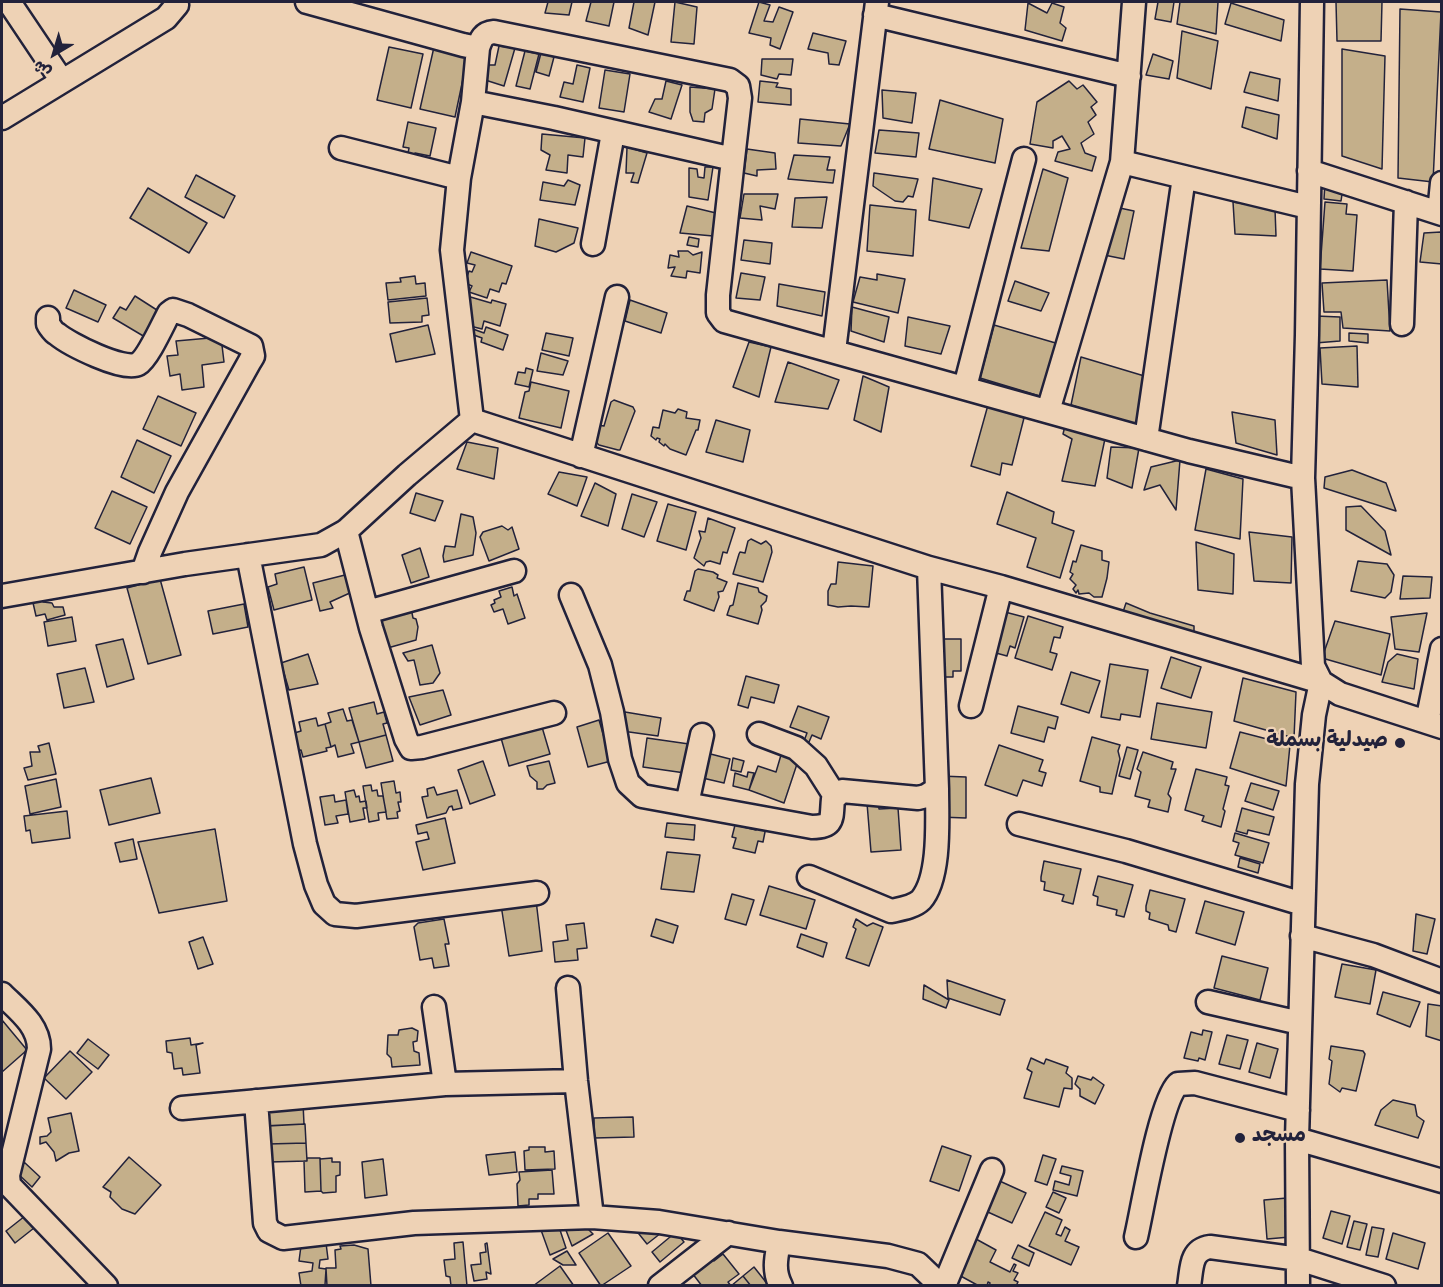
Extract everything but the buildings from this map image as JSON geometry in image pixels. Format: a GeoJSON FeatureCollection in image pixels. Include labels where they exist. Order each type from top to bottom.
{"type":"FeatureCollection","features":[{"type":"Feature","properties":{"kind":"street"},"geometry":{"type":"LineString","coordinates":[[9,2],[62,81]]}},
{"type":"Feature","properties":{"kind":"street"},"geometry":{"type":"LineString","coordinates":[[2,118],[166,18],[177,5],[176,2]]}},
{"type":"Feature","properties":{"kind":"street"},"geometry":{"type":"LineString","coordinates":[[307,2],[478,48]]}},
{"type":"Feature","properties":{"kind":"street"},"geometry":{"type":"LineString","coordinates":[[1048,411],[1122,162],[1134,2]]}},
{"type":"Feature","properties":{"kind":"street"},"geometry":{"type":"LineString","coordinates":[[1298,1286],[1297,1139],[1308,765],[1321,682],[1313,666],[1303,478],[1312,2]]}},
{"type":"Feature","properties":{"kind":"street"},"geometry":{"type":"LineString","coordinates":[[834,351],[876,8],[1129,76]]}},
{"type":"Feature","properties":{"kind":"street"},"geometry":{"type":"LineString","coordinates":[[472,420],[452,250],[459,178],[473,102],[478,48],[481,38],[494,32],[730,80],[738,86],[740,98],[718,295],[718,313],[724,321],[1146,439],[1303,478]]}},
{"type":"Feature","properties":{"kind":"street"},"geometry":{"type":"LineString","coordinates":[[473,102],[733,159]]}},
{"type":"Feature","properties":{"kind":"street"},"geometry":{"type":"LineString","coordinates":[[593,244],[613,132]]}},
{"type":"Feature","properties":{"kind":"street"},"geometry":{"type":"LineString","coordinates":[[341,148],[459,178]]}},
{"type":"Feature","properties":{"kind":"street"},"geometry":{"type":"LineString","coordinates":[[964,387],[1024,159]]}},
{"type":"Feature","properties":{"kind":"street"},"geometry":{"type":"LineString","coordinates":[[1122,162],[1308,207]]}},
{"type":"Feature","properties":{"kind":"street"},"geometry":{"type":"LineString","coordinates":[[1309,171],[1440,213],[1442,183]]}},
{"type":"Feature","properties":{"kind":"street"},"geometry":{"type":"LineString","coordinates":[[1146,439],[1184,177]]}},
{"type":"Feature","properties":{"kind":"street"},"geometry":{"type":"LineString","coordinates":[[1402,324],[1406,202]]}},
{"type":"Feature","properties":{"kind":"street"},"geometry":{"type":"LineString","coordinates":[[581,456],[617,297]]}},
{"type":"Feature","properties":{"kind":"street"},"geometry":{"type":"LineString","coordinates":[[48,318],[48,324],[54,333],[68,342],[118,364],[138,364],[173,310],[251,346],[253,351],[250,361],[177,492],[143,572]]}},
{"type":"Feature","properties":{"kind":"street"},"geometry":{"type":"LineString","coordinates":[[472,420],[929,568],[1001,587],[1321,682],[1340,694],[1435,724],[1442,649]]}},
{"type":"Feature","properties":{"kind":"street"},"geometry":{"type":"LineString","coordinates":[[2,596],[321,545],[346,531],[472,420]]}},
{"type":"Feature","properties":{"kind":"street"},"geometry":{"type":"LineString","coordinates":[[346,531],[367,612],[411,748],[554,713]]}},
{"type":"Feature","properties":{"kind":"street"},"geometry":{"type":"LineString","coordinates":[[248,555],[305,844],[324,904],[335,914],[356,916],[537,893]]}},
{"type":"Feature","properties":{"kind":"street"},"geometry":{"type":"LineString","coordinates":[[809,877],[891,911],[920,901],[928,888],[937,849],[938,789],[929,568]]}},
{"type":"Feature","properties":{"kind":"street"},"geometry":{"type":"LineString","coordinates":[[367,612],[514,571]]}},
{"type":"Feature","properties":{"kind":"street"},"geometry":{"type":"LineString","coordinates":[[971,706],[1001,587]]}},
{"type":"Feature","properties":{"kind":"street"},"geometry":{"type":"LineString","coordinates":[[571,595],[600,664],[612,712],[620,759],[628,783],[642,796],[812,827],[827,825],[831,819],[835,796],[816,766],[796,748],[759,734]]}},
{"type":"Feature","properties":{"kind":"street"},"geometry":{"type":"LineString","coordinates":[[687,804],[702,735]]}},
{"type":"Feature","properties":{"kind":"street"},"geometry":{"type":"LineString","coordinates":[[835,796],[842,791],[851,791],[918,798],[938,789]]}},
{"type":"Feature","properties":{"kind":"street"},"geometry":{"type":"LineString","coordinates":[[1018,824],[1126,851],[1303,904]]}},
{"type":"Feature","properties":{"kind":"street"},"geometry":{"type":"LineString","coordinates":[[1302,936],[1373,955],[1442,981]]}},
{"type":"Feature","properties":{"kind":"street"},"geometry":{"type":"LineString","coordinates":[[568,988],[592,1217]]}},
{"type":"Feature","properties":{"kind":"street"},"geometry":{"type":"LineString","coordinates":[[2,994],[34,1027],[39,1038],[39,1049],[8,1175],[9,1185],[106,1286]]}},
{"type":"Feature","properties":{"kind":"street"},"geometry":{"type":"LineString","coordinates":[[1208,1002],[1300,1023]]}},
{"type":"Feature","properties":{"kind":"street"},"geometry":{"type":"LineString","coordinates":[[434,1007],[445,1084]]}},
{"type":"Feature","properties":{"kind":"street"},"geometry":{"type":"LineString","coordinates":[[182,1108],[445,1084],[576,1081]]}},
{"type":"Feature","properties":{"kind":"street"},"geometry":{"type":"LineString","coordinates":[[1137,1237],[1162,1119],[1173,1089],[1178,1084],[1195,1083],[1298,1110]]}},
{"type":"Feature","properties":{"kind":"street"},"geometry":{"type":"LineString","coordinates":[[256,1101],[265,1223],[269,1231],[283,1238],[414,1223],[592,1217],[659,1222],[909,1260],[918,1264],[942,1286],[992,1170]]}},
{"type":"Feature","properties":{"kind":"street"},"geometry":{"type":"LineString","coordinates":[[1297,1139],[1442,1181]]}},
{"type":"Feature","properties":{"kind":"street"},"geometry":{"type":"LineString","coordinates":[[660,1286],[728,1233]]}},
{"type":"Feature","properties":{"kind":"street"},"geometry":{"type":"LineString","coordinates":[[779,1242],[776,1276],[781,1286]]}},
{"type":"Feature","properties":{"kind":"street"},"geometry":{"type":"LineString","coordinates":[[1189,1286],[1196,1254],[1200,1249],[1210,1247],[1299,1259],[1384,1286]]}},
{"type":"Feature","properties":{"kind":"place","name":"صيدلية بسملة"},"geometry":{"type":"Point","coordinates":[1400,743]}},
{"type":"Feature","properties":{"kind":"place","name":"مسجد"},"geometry":{"type":"Point","coordinates":[1240,1138]}}]}
